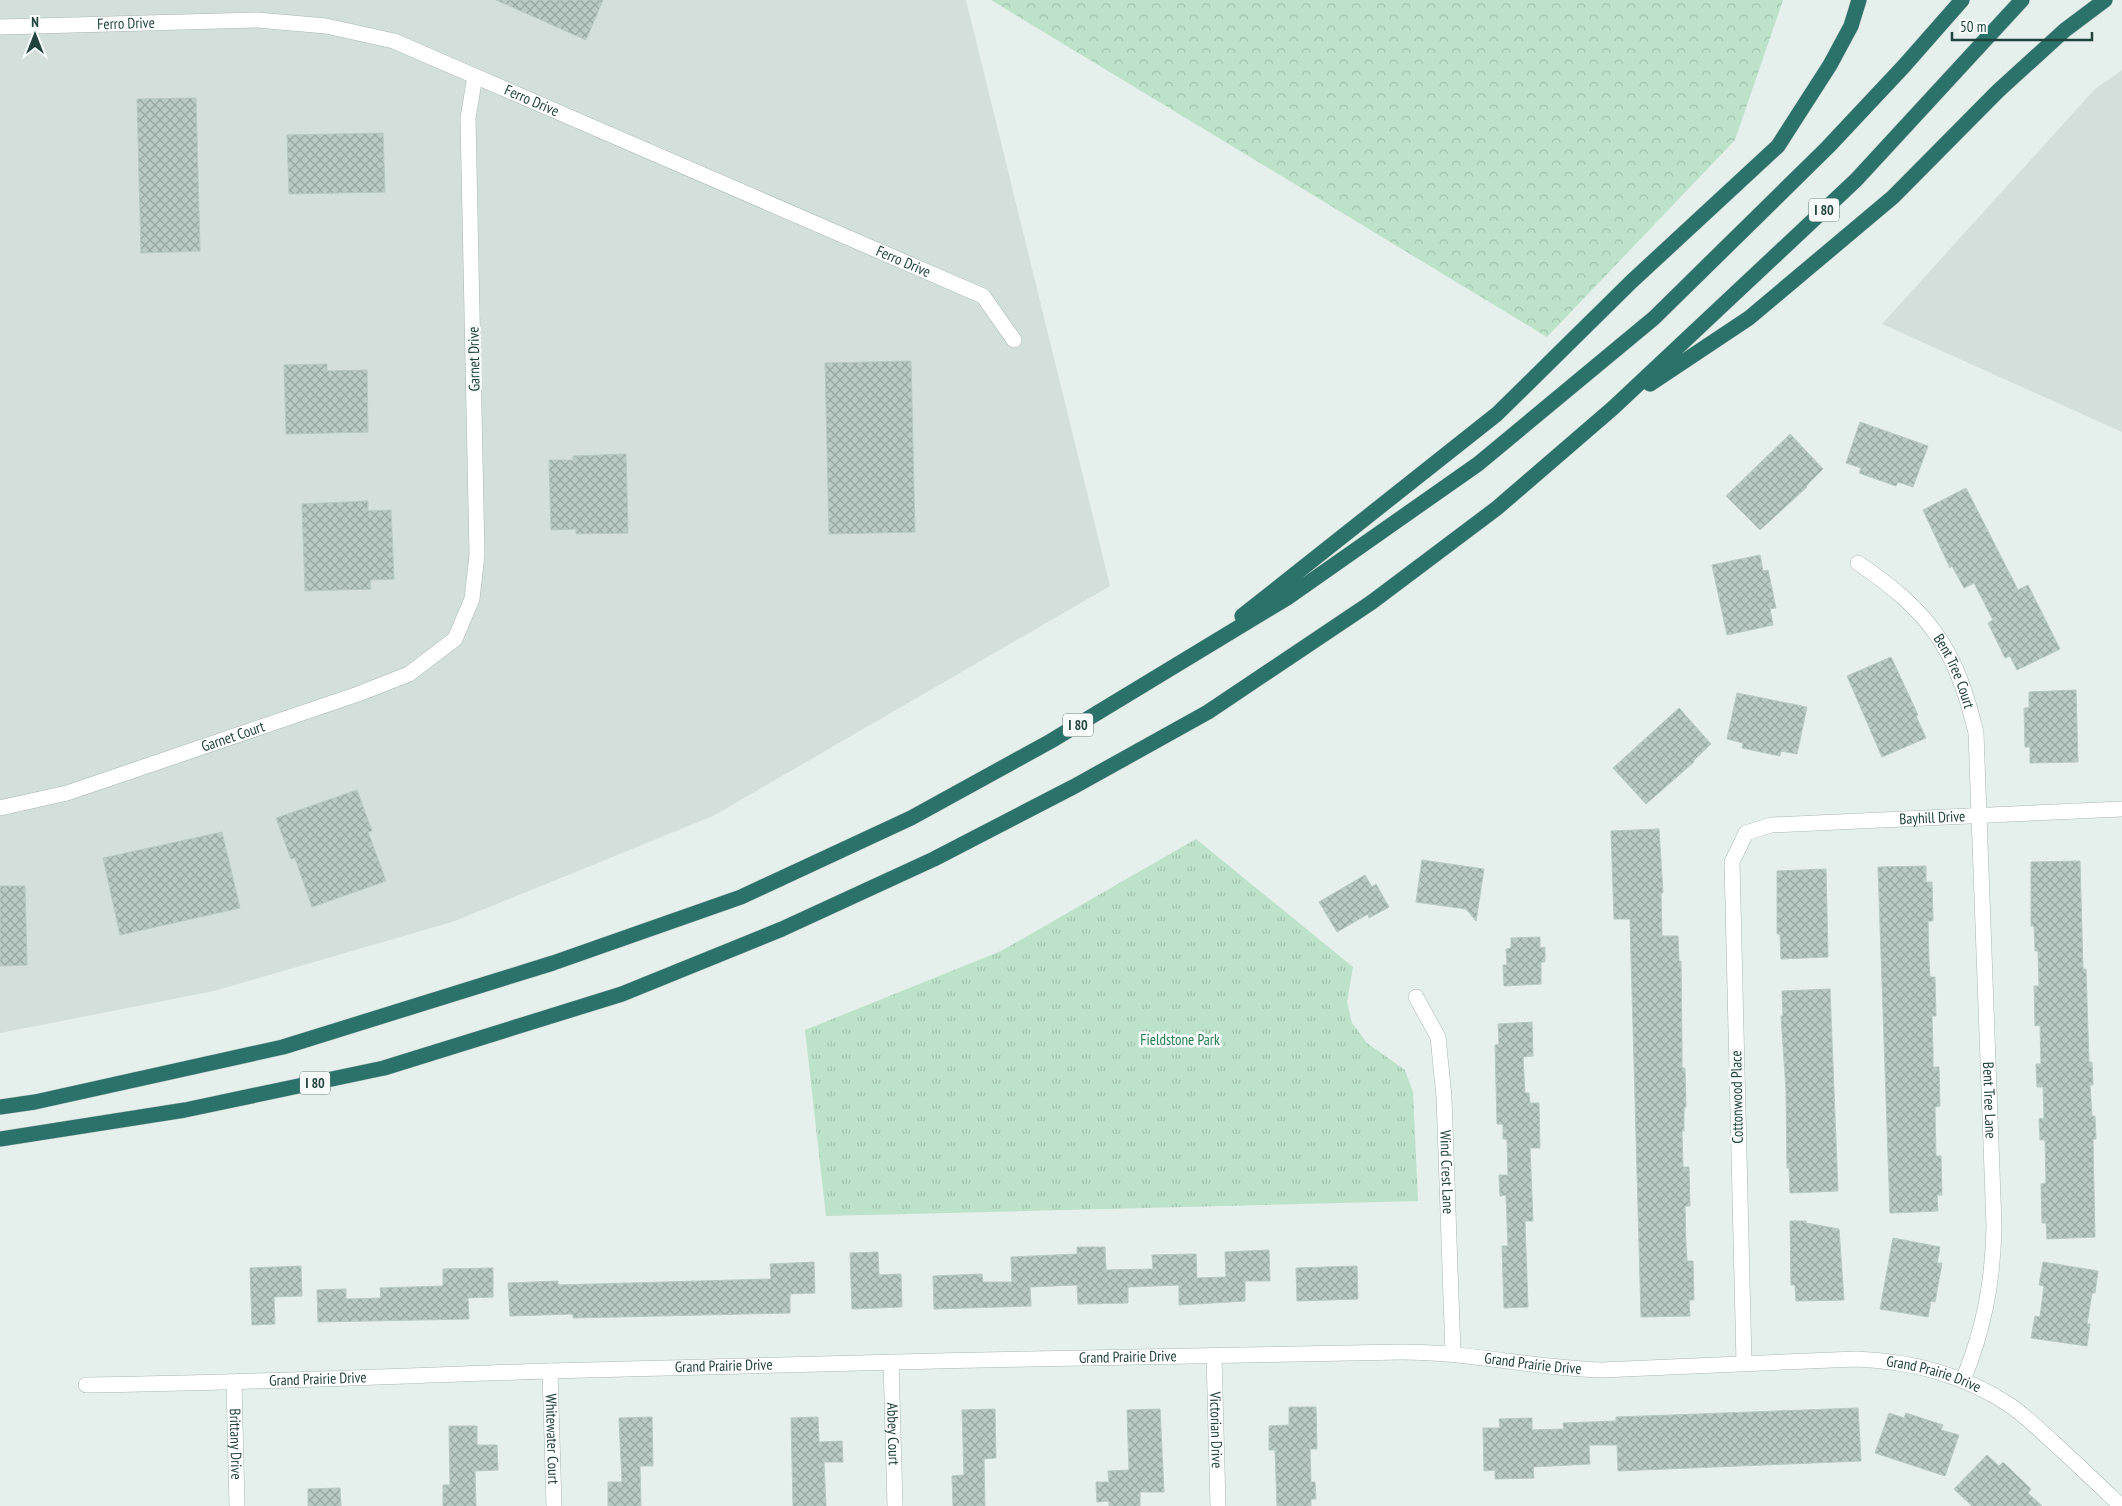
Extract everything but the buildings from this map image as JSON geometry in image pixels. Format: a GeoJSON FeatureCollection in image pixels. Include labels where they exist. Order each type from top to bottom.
{"type":"FeatureCollection","features":[{"type":"Feature","properties":{"kind":"highway"},"geometry":{"type":"LineString","coordinates":[[1191,656],[1497,414],[1631,282],[1778,146],[1838,50],[1851,26],[1859,0]]}},
{"type":"Feature","properties":{"kind":"highway","name":"I 80"},"geometry":{"type":"LineString","coordinates":[[0,1107],[35,1102],[283,1047],[553,963],[741,897],[911,818],[1051,741],[1287,598],[1478,464],[1654,318],[1828,147],[1904,66],[1962,0]]}},
{"type":"Feature","properties":{"kind":"highway","name":"I 80"},"geometry":{"type":"LineString","coordinates":[[0,1139],[185,1110],[384,1068],[622,994],[782,929],[934,858],[1074,786],[1208,712],[1380,596],[1497,508],[1613,408],[1856,180],[2022,0]]}},
{"type":"Feature","properties":{"kind":"highway"},"geometry":{"type":"LineString","coordinates":[[1613,408],[1749,318],[1893,197],[1998,91],[2065,30],[2106,0]]}},
{"type":"Feature","properties":{"kind":"street","name":"Ferro Drive"},"geometry":{"type":"LineString","coordinates":[[0,27],[257,20],[326,26],[394,41],[983,296],[1014,340]]}},
{"type":"Feature","properties":{"kind":"street","name":"Garnet Drive"},"geometry":{"type":"LineString","coordinates":[[454,639],[472,599],[477,555],[468,118],[475,76]]}},
{"type":"Feature","properties":{"kind":"street","name":"Bent Tree Court"},"geometry":{"type":"LineString","coordinates":[[1858,563],[1890,585],[1932,626],[1961,678],[1976,733],[1980,815]]}},
{"type":"Feature","properties":{"kind":"street","name":"Garnet Court"},"geometry":{"type":"LineString","coordinates":[[0,808],[67,793],[358,694],[409,674],[454,639]]}},
{"type":"Feature","properties":{"kind":"street","name":"Bayhill Drive"},"geometry":{"type":"LineString","coordinates":[[1746,833],[1771,824],[2122,809]]}},
{"type":"Feature","properties":{"kind":"street","name":"Bent Tree Lane"},"geometry":{"type":"LineString","coordinates":[[1962,1380],[1974,1351],[1987,1303],[1993,1266],[1994,1216],[1980,815]]}},
{"type":"Feature","properties":{"kind":"street","name":"Cottonwood Place"},"geometry":{"type":"LineString","coordinates":[[1744,1363],[1732,862],[1746,833]]}},
{"type":"Feature","properties":{"kind":"street","name":"Wind Crest Lane"},"geometry":{"type":"LineString","coordinates":[[1416,998],[1438,1037],[1444,1097],[1453,1354]]}},
{"type":"Feature","properties":{"kind":"street","name":"Grand Prairie Drive"},"geometry":{"type":"LineString","coordinates":[[86,1385],[234,1383],[550,1371],[891,1362],[1402,1352],[1453,1354],[1571,1369],[1601,1370],[1744,1363],[1882,1360],[1922,1366],[1962,1380],[1989,1393],[2028,1420],[2121,1506]]}},
{"type":"Feature","properties":{"kind":"street","name":"Victorian Drive"},"geometry":{"type":"LineString","coordinates":[[1214,1355],[1218,1506]]}},
{"type":"Feature","properties":{"kind":"street","name":"Abbey Court"},"geometry":{"type":"LineString","coordinates":[[891,1362],[895,1506]]}},
{"type":"Feature","properties":{"kind":"street","name":"Whitewater Court"},"geometry":{"type":"LineString","coordinates":[[550,1371],[554,1506]]}},
{"type":"Feature","properties":{"kind":"street","name":"Brittany Drive"},"geometry":{"type":"LineString","coordinates":[[234,1383],[237,1506]]}},
{"type":"Feature","properties":{"kind":"shaded area"},"geometry":{"type":"Polygon","coordinates":[[[0,0],[966,0],[1110,586],[713,816],[455,921],[214,991],[0,1033],[0,0]]]}},
{"type":"Feature","properties":{"kind":"shaded area"},"geometry":{"type":"Polygon","coordinates":[[[2122,70],[2122,432],[1882,324],[2095,89],[2122,70]]]}},
{"type":"Feature","properties":{"kind":"green space"},"geometry":{"type":"Polygon","coordinates":[[[991,0],[1783,0],[1735,140],[1547,337],[991,0]]]}},
{"type":"Feature","properties":{"kind":"green space","name":"Fieldstone Park"},"geometry":{"type":"Polygon","coordinates":[[[1196,839],[1353,967],[1347,1002],[1352,1023],[1367,1043],[1405,1070],[1413,1092],[1418,1201],[826,1216],[805,1030],[1001,951],[1196,839]]]}}]}
